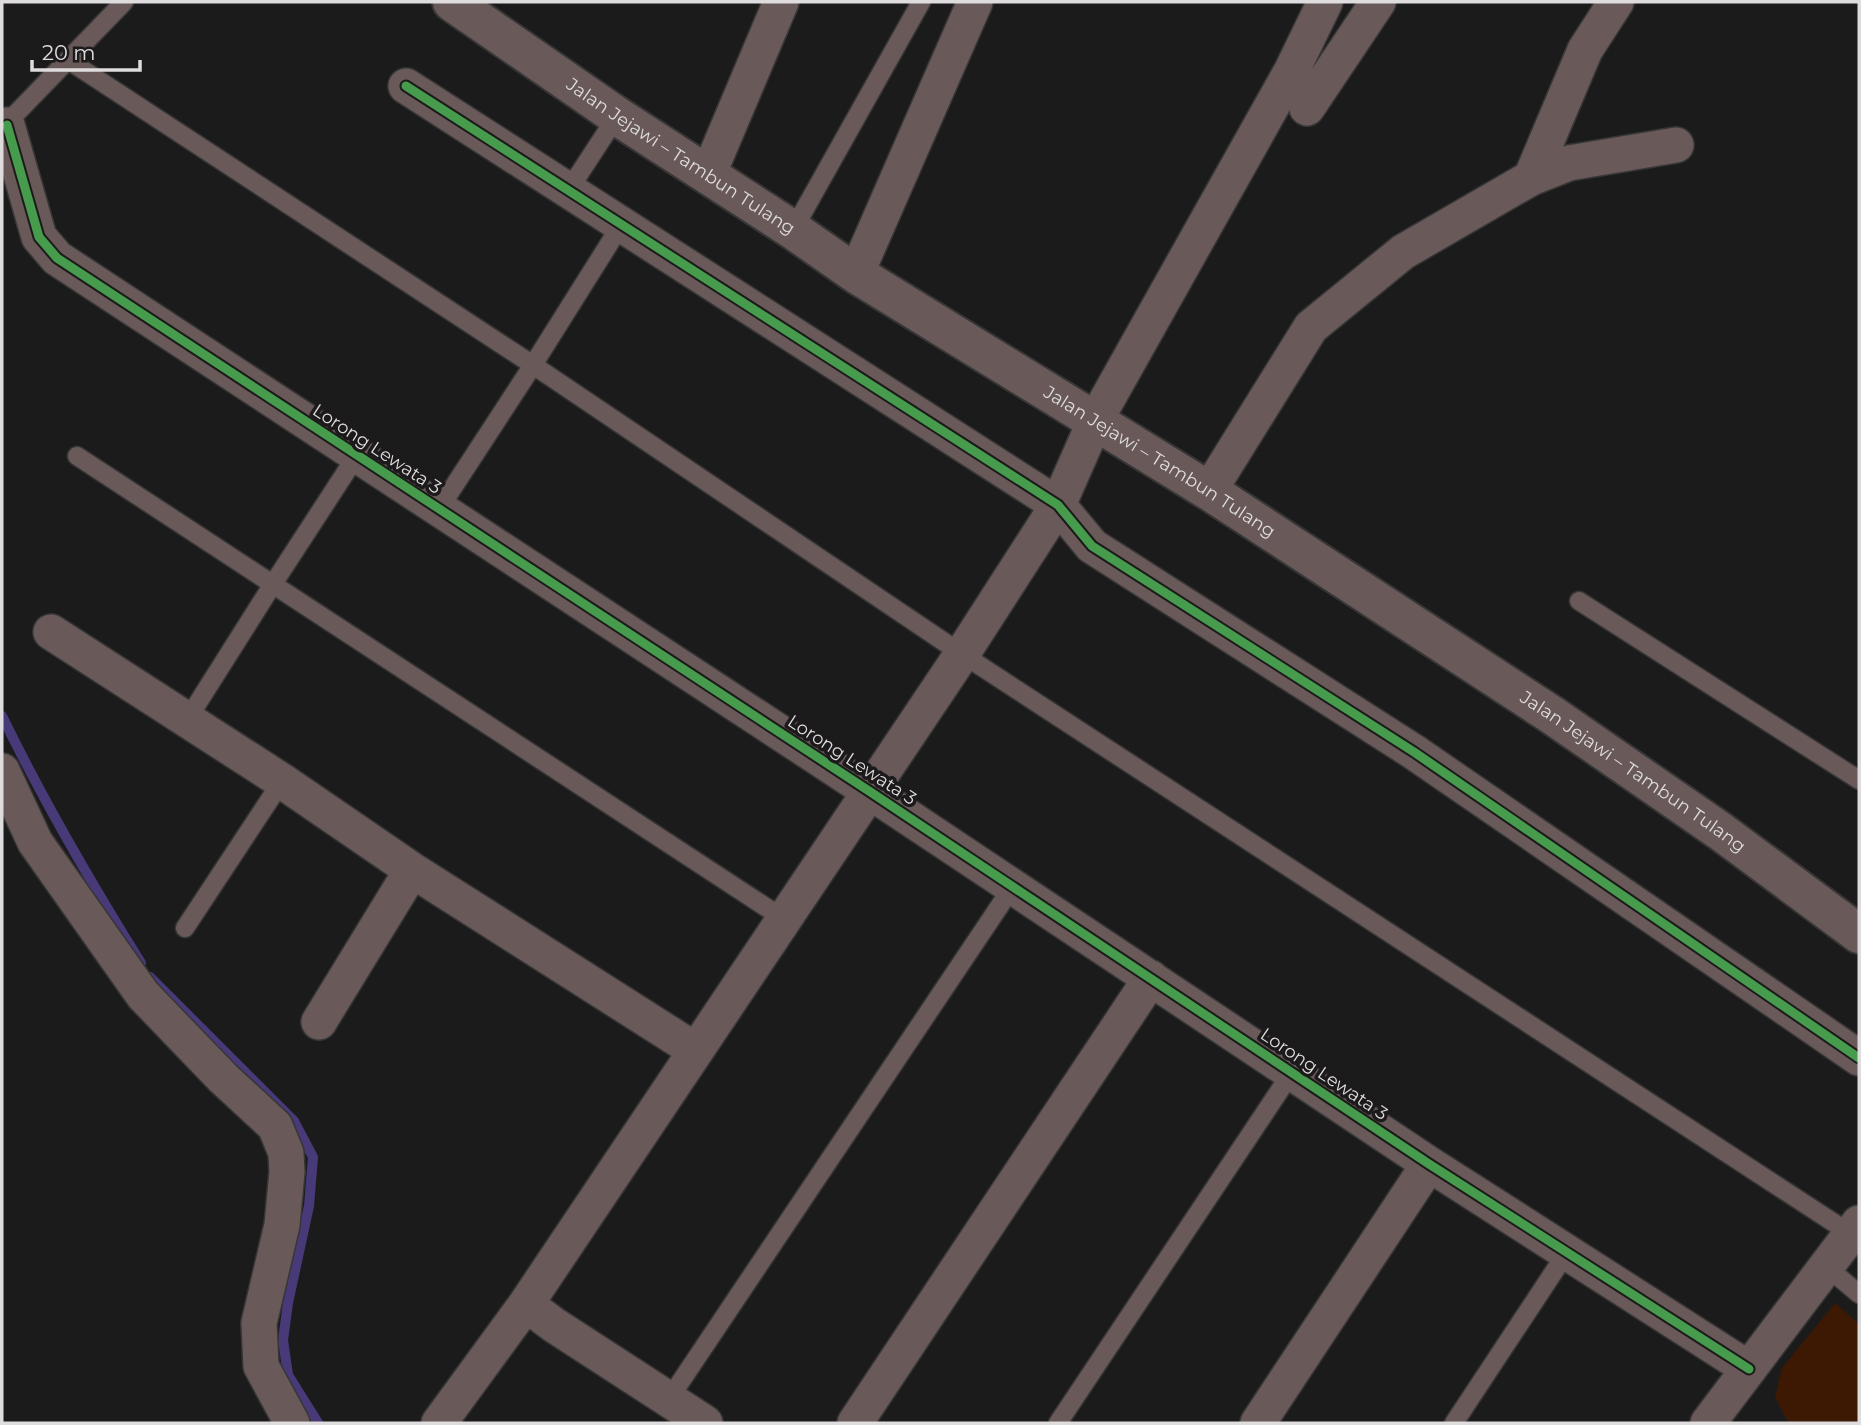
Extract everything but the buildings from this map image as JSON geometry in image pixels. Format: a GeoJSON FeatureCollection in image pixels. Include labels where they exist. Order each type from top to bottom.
{"type":"FeatureCollection","features":[{"type":"Feature","properties":{"kind":"street","name":"Jalan Jejawi – Tambun Tulang"},"geometry":{"type":"LineString","coordinates":[[452,2],[617,116],[856,274],[1209,491],[1552,715],[1720,831],[1859,934]]}},
{"type":"Feature","properties":{"kind":"street"},"geometry":{"type":"LineString","coordinates":[[708,175],[781,2]]}},
{"type":"Feature","properties":{"kind":"street"},"geometry":{"type":"LineString","coordinates":[[856,274],[975,2]]}},
{"type":"Feature","properties":{"kind":"street"},"geometry":{"type":"LineString","coordinates":[[439,1423],[526,1304],[962,654],[1058,505],[1095,421],[1292,70],[1325,2]]}},
{"type":"Feature","properties":{"kind":"street"},"geometry":{"type":"LineString","coordinates":[[1307,108],[1378,2]]}},
{"type":"Feature","properties":{"kind":"street"},"geometry":{"type":"LineString","coordinates":[[1531,178],[1585,50],[1616,2]]}},
{"type":"Feature","properties":{"kind":"street"},"geometry":{"type":"LineString","coordinates":[[406,86],[1058,505],[1092,545],[1414,752],[1859,1058]]}},
{"type":"Feature","properties":{"kind":"street","name":"Lorong Lewata 3"},"geometry":{"type":"LineString","coordinates":[[4,126],[39,237],[57,258],[1013,886],[1429,1164],[1749,1369]]}},
{"type":"Feature","properties":{"kind":"street"},"geometry":{"type":"LineString","coordinates":[[1209,491],[1311,327],[1403,252],[1531,178],[1569,163],[1676,145]]}},
{"type":"Feature","properties":{"kind":"street"},"geometry":{"type":"LineString","coordinates":[[51,632],[282,781],[412,870],[695,1050]]}},
{"type":"Feature","properties":{"kind":"street"},"geometry":{"type":"LineString","coordinates":[[2,771],[34,842],[143,995],[223,1078],[275,1126],[286,1153],[287,1172],[282,1225],[259,1323],[261,1366],[292,1423]]}},
{"type":"Feature","properties":{"kind":"street"},"geometry":{"type":"LineString","coordinates":[[319,1023],[412,870]]}},
{"type":"Feature","properties":{"kind":"street"},"geometry":{"type":"LineString","coordinates":[[855,1423],[1151,978]]}},
{"type":"Feature","properties":{"kind":"street"},"geometry":{"type":"LineString","coordinates":[[1258,1423],[1429,1164]]}},
{"type":"Feature","properties":{"kind":"street"},"geometry":{"type":"LineString","coordinates":[[1718,1420],[1749,1369],[1855,1228]]}},
{"type":"Feature","properties":{"kind":"street"},"geometry":{"type":"LineString","coordinates":[[526,1304],[705,1423]]}},
{"type":"Feature","properties":{"kind":"lane"},"geometry":{"type":"LineString","coordinates":[[4,126],[124,2]]}},
{"type":"Feature","properties":{"kind":"lane"},"geometry":{"type":"LineString","coordinates":[[793,230],[921,2]]}},
{"type":"Feature","properties":{"kind":"lane"},"geometry":{"type":"LineString","coordinates":[[68,60],[533,365],[962,654],[1855,1228]]}},
{"type":"Feature","properties":{"kind":"lane"},"geometry":{"type":"LineString","coordinates":[[568,191],[617,116]]}},
{"type":"Feature","properties":{"kind":"lane"},"geometry":{"type":"LineString","coordinates":[[439,509],[621,225]]}},
{"type":"Feature","properties":{"kind":"lane"},"geometry":{"type":"LineString","coordinates":[[187,720],[357,455]]}},
{"type":"Feature","properties":{"kind":"lane"},"geometry":{"type":"LineString","coordinates":[[77,456],[784,919]]}},
{"type":"Feature","properties":{"kind":"lane"},"geometry":{"type":"LineString","coordinates":[[1579,601],[1859,780]]}},
{"type":"Feature","properties":{"kind":"lane"},"geometry":{"type":"LineString","coordinates":[[185,928],[282,781]]}},
{"type":"Feature","properties":{"kind":"lane"},"geometry":{"type":"LineString","coordinates":[[669,1399],[1013,886]]}},
{"type":"Feature","properties":{"kind":"lane"},"geometry":{"type":"LineString","coordinates":[[1058,1423],[1292,1072]]}},
{"type":"Feature","properties":{"kind":"lane"},"geometry":{"type":"LineString","coordinates":[[1454,1423],[1567,1252]]}},
{"type":"Feature","properties":{"kind":"lane"},"geometry":{"type":"LineString","coordinates":[[1827,1267],[1859,1294]]}},
{"type":"Feature","properties":{"kind":"shaded area"},"geometry":{"type":"Polygon","coordinates":[[[1835,1303],[1859,1324],[1859,1423],[1791,1423],[1786,1419],[1775,1397],[1782,1368],[1835,1303]]]}},
{"type":"Feature","properties":{"kind":"waterway"},"geometry":{"type":"LineString","coordinates":[[2,716],[68,842],[141,963]]}},
{"type":"Feature","properties":{"kind":"waterway"},"geometry":{"type":"LineString","coordinates":[[150,977],[294,1121],[313,1157],[309,1206],[288,1303],[283,1340],[288,1375],[318,1423]]}},
{"type":"Feature","properties":{"kind":"cycle path"},"geometry":{"type":"LineString","coordinates":[[406,86],[1058,505],[1092,546],[1414,752],[1859,1058]]}},
{"type":"Feature","properties":{"kind":"cycle path"},"geometry":{"type":"LineString","coordinates":[[7,125],[39,237],[57,258],[869,791],[1429,1164],[1749,1369]]}}]}
